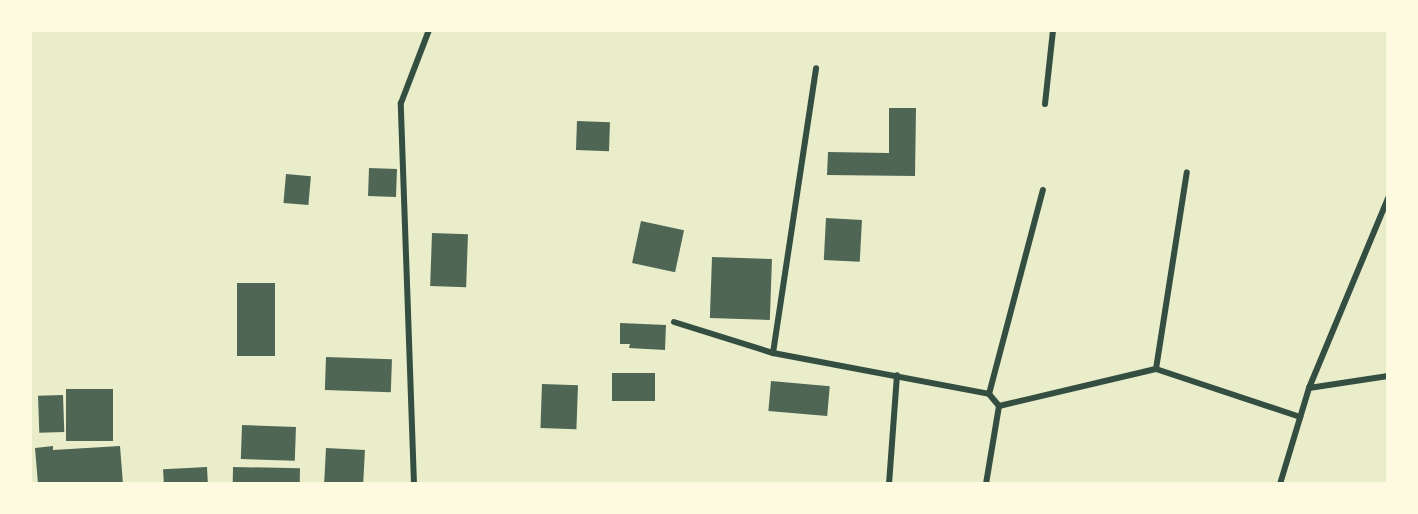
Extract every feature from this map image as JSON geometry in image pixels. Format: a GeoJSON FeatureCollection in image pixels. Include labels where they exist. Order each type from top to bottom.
{"type":"FeatureCollection","features":[{"type":"Feature","properties":{"kind":"street"},"geometry":{"type":"LineString","coordinates":[[414,484],[401,103],[429,30]]}},
{"type":"Feature","properties":{"kind":"street"},"geometry":{"type":"LineString","coordinates":[[1045,104],[1053,30]]}},
{"type":"Feature","properties":{"kind":"street"},"geometry":{"type":"LineString","coordinates":[[773,353],[816,68]]}},
{"type":"Feature","properties":{"kind":"street"},"geometry":{"type":"LineString","coordinates":[[1156,369],[1187,172]]}},
{"type":"Feature","properties":{"kind":"street"},"geometry":{"type":"LineString","coordinates":[[989,394],[1043,190]]}},
{"type":"Feature","properties":{"kind":"street"},"geometry":{"type":"LineString","coordinates":[[1280,484],[1309,388],[1388,198]]}},
{"type":"Feature","properties":{"kind":"street"},"geometry":{"type":"LineString","coordinates":[[674,322],[773,353],[989,394],[999,406],[986,484]]}},
{"type":"Feature","properties":{"kind":"street"},"geometry":{"type":"LineString","coordinates":[[999,406],[1156,369],[1300,417]]}},
{"type":"Feature","properties":{"kind":"street"},"geometry":{"type":"LineString","coordinates":[[889,484],[897,375]]}},
{"type":"Feature","properties":{"kind":"street"},"geometry":{"type":"LineString","coordinates":[[1309,388],[1388,376]]}},
{"type":"Feature","properties":{"kind":"building"},"geometry":{"type":"Polygon","coordinates":[[[889,108],[916,108],[915,176],[827,175],[828,152],[889,153],[889,108]]]}},
{"type":"Feature","properties":{"kind":"building"},"geometry":{"type":"Polygon","coordinates":[[[577,121],[610,122],[609,151],[576,150],[577,121]]]}},
{"type":"Feature","properties":{"kind":"building"},"geometry":{"type":"Polygon","coordinates":[[[369,168],[397,169],[396,197],[368,196],[369,168]]]}},
{"type":"Feature","properties":{"kind":"building"},"geometry":{"type":"Polygon","coordinates":[[[286,174],[311,176],[308,205],[283,203],[286,174]]]}},
{"type":"Feature","properties":{"kind":"building"},"geometry":{"type":"Polygon","coordinates":[[[826,218],[862,220],[860,262],[824,260],[826,218]]]}},
{"type":"Feature","properties":{"kind":"building"},"geometry":{"type":"Polygon","coordinates":[[[641,221],[684,230],[675,272],[632,263],[641,221]]]}},
{"type":"Feature","properties":{"kind":"building"},"geometry":{"type":"Polygon","coordinates":[[[432,233],[468,234],[466,287],[430,286],[432,233]]]}},
{"type":"Feature","properties":{"kind":"building"},"geometry":{"type":"Polygon","coordinates":[[[712,257],[772,259],[770,320],[710,318],[712,257]]]}},
{"type":"Feature","properties":{"kind":"building"},"geometry":{"type":"Polygon","coordinates":[[[237,283],[275,283],[275,356],[237,356],[237,283]]]}},
{"type":"Feature","properties":{"kind":"building"},"geometry":{"type":"Polygon","coordinates":[[[620,323],[666,325],[665,350],[629,348],[630,344],[620,344],[620,323]]]}},
{"type":"Feature","properties":{"kind":"building"},"geometry":{"type":"Polygon","coordinates":[[[326,357],[392,359],[391,392],[325,390],[326,357]]]}},
{"type":"Feature","properties":{"kind":"building"},"geometry":{"type":"Polygon","coordinates":[[[612,373],[655,373],[655,401],[612,401],[612,373]]]}},
{"type":"Feature","properties":{"kind":"building"},"geometry":{"type":"Polygon","coordinates":[[[771,381],[830,386],[827,416],[768,411],[771,381]]]}},
{"type":"Feature","properties":{"kind":"building"},"geometry":{"type":"Polygon","coordinates":[[[542,384],[578,385],[576,429],[540,428],[542,384]]]}},
{"type":"Feature","properties":{"kind":"building"},"geometry":{"type":"Polygon","coordinates":[[[66,389],[113,389],[113,441],[66,441],[66,389]]]}},
{"type":"Feature","properties":{"kind":"building"},"geometry":{"type":"Polygon","coordinates":[[[63,395],[64,432],[39,433],[38,396],[63,395]]]}},
{"type":"Feature","properties":{"kind":"building"},"geometry":{"type":"Polygon","coordinates":[[[242,425],[296,427],[295,461],[241,459],[242,425]]]}},
{"type":"Feature","properties":{"kind":"building"},"geometry":{"type":"Polygon","coordinates":[[[53,446],[53,450],[120,446],[123,484],[38,484],[35,448],[53,446]]]}},
{"type":"Feature","properties":{"kind":"building"},"geometry":{"type":"Polygon","coordinates":[[[326,448],[365,450],[363,484],[324,484],[326,448]]]}},
{"type":"Feature","properties":{"kind":"building"},"geometry":{"type":"Polygon","coordinates":[[[207,467],[208,484],[164,484],[163,469],[207,467]]]}},
{"type":"Feature","properties":{"kind":"building"},"geometry":{"type":"Polygon","coordinates":[[[233,467],[300,468],[300,484],[233,484],[233,467]]]}}]}
